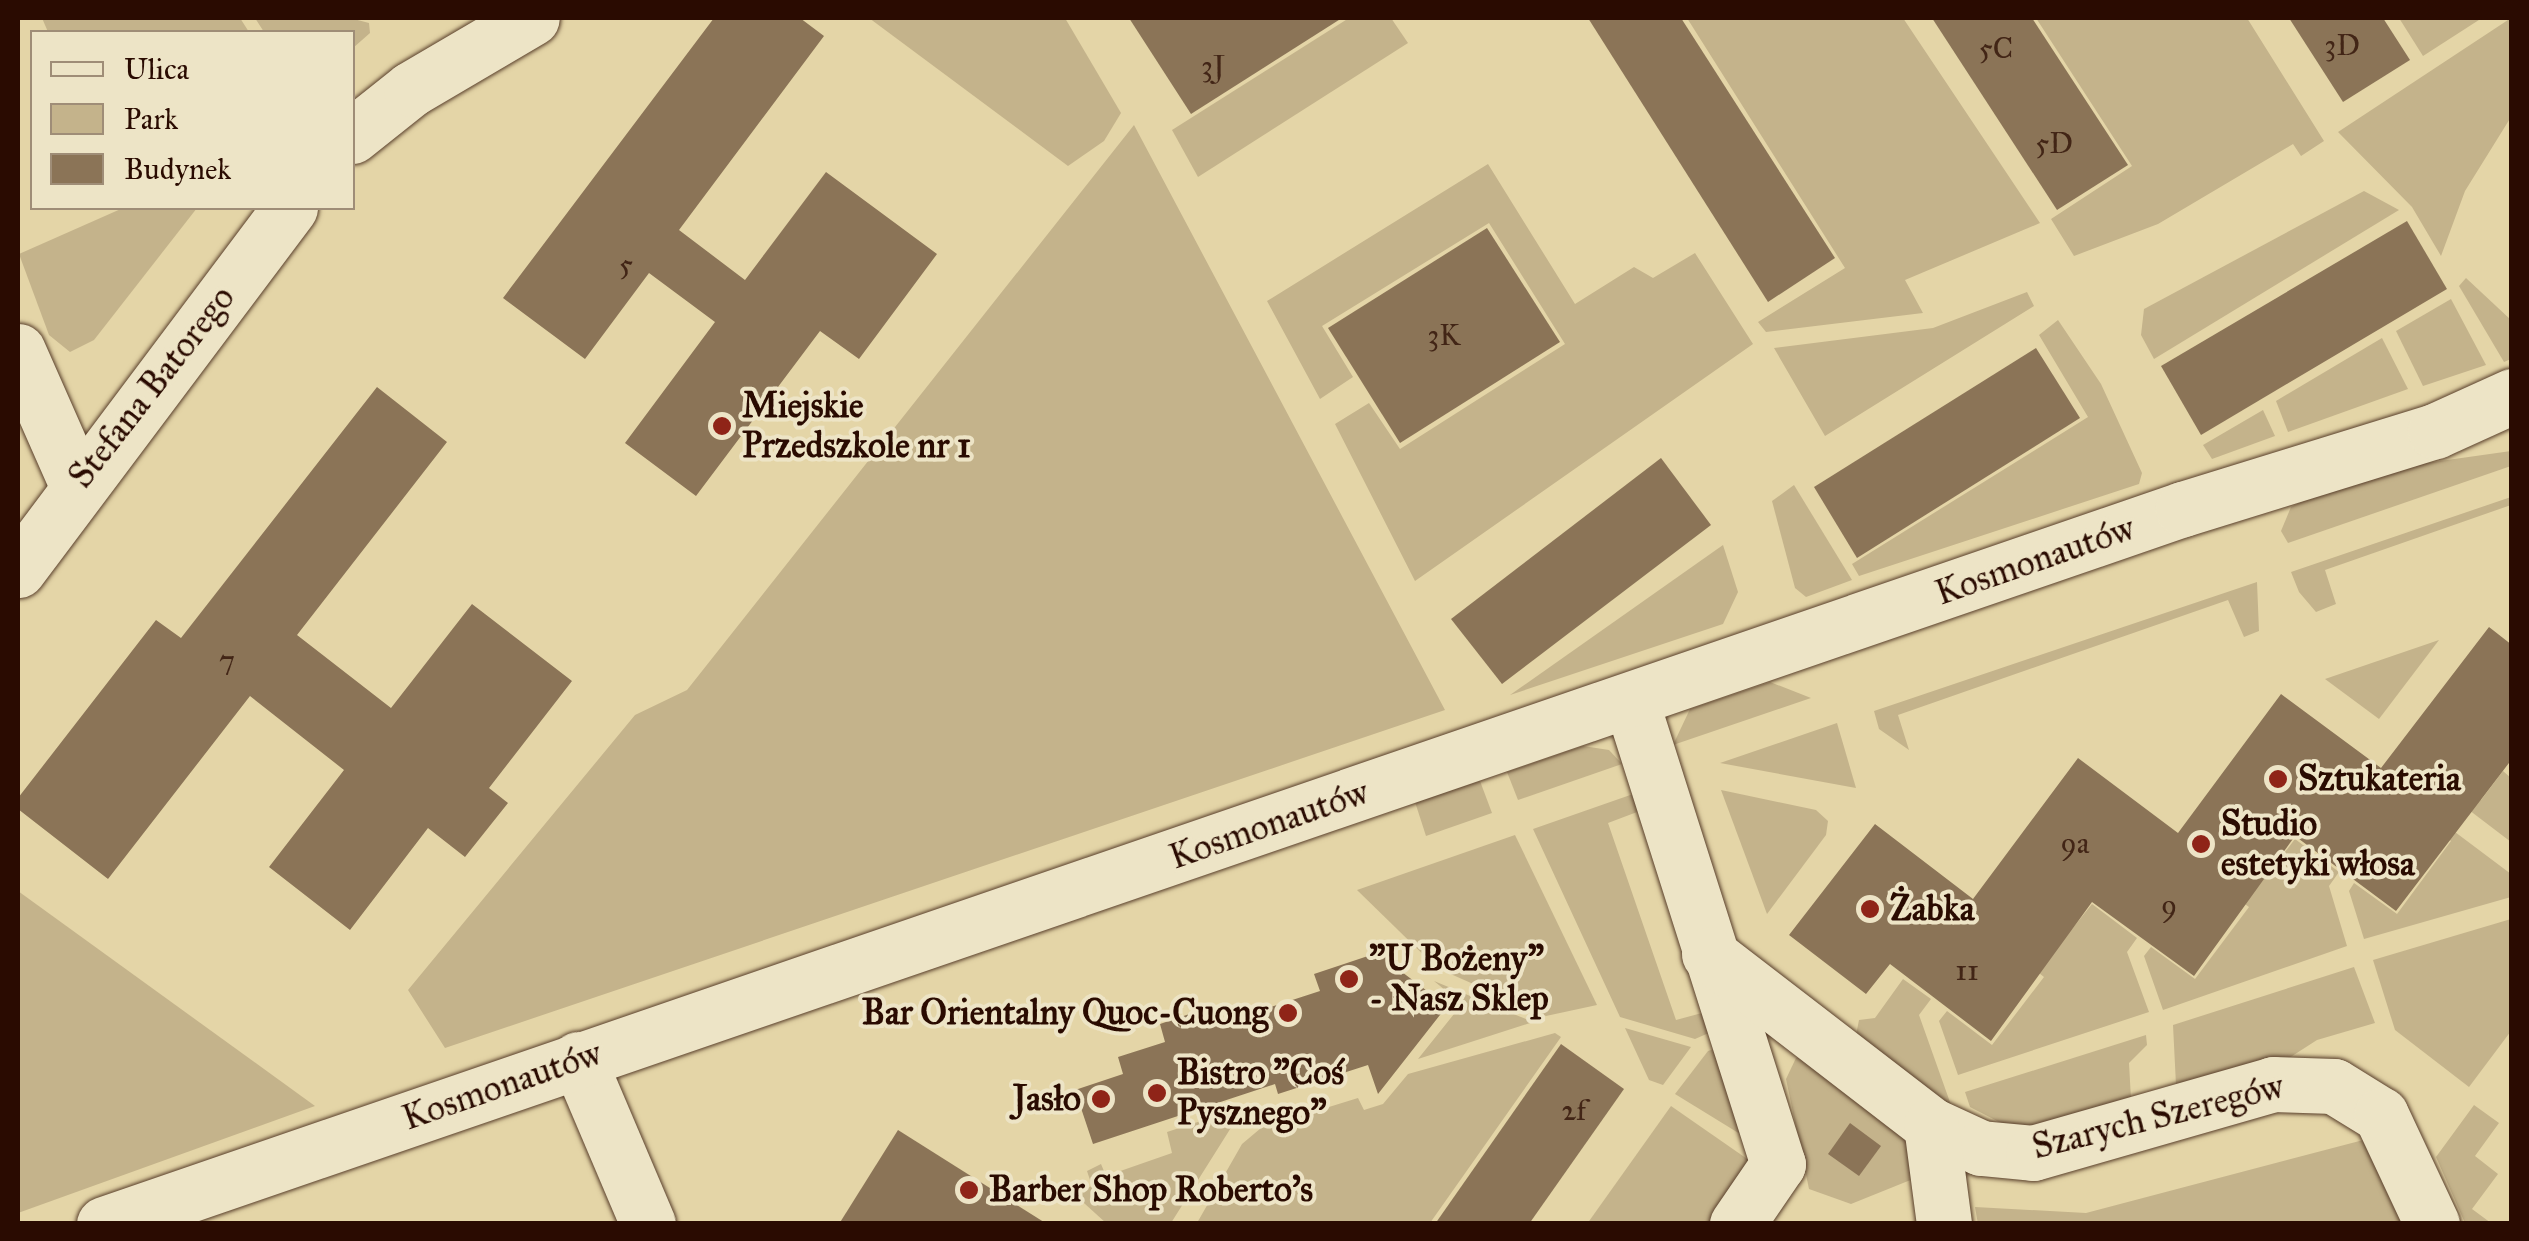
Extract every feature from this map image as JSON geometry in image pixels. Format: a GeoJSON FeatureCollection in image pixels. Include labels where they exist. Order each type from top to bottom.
{"type":"FeatureCollection","features":[{"type":"Feature","properties":{"kind":"street"},"geometry":{"type":"LineString","coordinates":[[355,134],[411,89],[532,18]]}},
{"type":"Feature","properties":{"kind":"street","name":"Stefana Batorego"},"geometry":{"type":"LineString","coordinates":[[18,570],[77,485],[288,210]]}},
{"type":"Feature","properties":{"kind":"street"},"geometry":{"type":"LineString","coordinates":[[18,351],[77,485]]}},
{"type":"Feature","properties":{"kind":"street","name":"Kosmonautów"},"geometry":{"type":"LineString","coordinates":[[104,1224],[2183,509],[2435,431],[2512,396]]}},
{"type":"Feature","properties":{"kind":"street","name":"Kosmonautów"},"geometry":{"type":"LineString","coordinates":[[2435,431],[2512,430]]}},
{"type":"Feature","properties":{"kind":"street"},"geometry":{"type":"LineString","coordinates":[[1631,701],[1778,1164],[1737,1224]]}},
{"type":"Feature","properties":{"kind":"street","name":"Szarych Szeregów"},"geometry":{"type":"LineString","coordinates":[[1709,954],[1932,1125],[1981,1148],[2033,1152],[2308,1080],[2334,1086],[2381,1116],[2432,1224]]}},
{"type":"Feature","properties":{"kind":"street"},"geometry":{"type":"LineString","coordinates":[[578,1059],[648,1224]]}},
{"type":"Feature","properties":{"kind":"street"},"geometry":{"type":"LineString","coordinates":[[1932,1125],[1944,1224]]}},
{"type":"Feature","properties":{"kind":"green space"},"geometry":{"type":"Polygon","coordinates":[[[42,18],[240,18],[248,30],[47,30],[42,18]]]}},
{"type":"Feature","properties":{"kind":"green space"},"geometry":{"type":"Polygon","coordinates":[[[255,18],[350,18],[369,23],[370,33],[355,46],[355,30],[263,30],[255,18]]]}},
{"type":"Feature","properties":{"kind":"green space"},"geometry":{"type":"Polygon","coordinates":[[[869,18],[1065,18],[1121,113],[1104,141],[1068,166],[869,18]]]}},
{"type":"Feature","properties":{"kind":"green space"},"geometry":{"type":"Polygon","coordinates":[[[1349,18],[1391,18],[1408,43],[1198,177],[1172,130],[1349,18]]]}},
{"type":"Feature","properties":{"kind":"green space"},"geometry":{"type":"Polygon","coordinates":[[[1687,18],[1903,18],[2040,223],[1905,280],[1923,313],[1766,332],[1758,322],[1845,268],[1687,18]]]}},
{"type":"Feature","properties":{"kind":"green space"},"geometry":{"type":"Polygon","coordinates":[[[2036,18],[2247,18],[2324,141],[2301,156],[2293,144],[2158,224],[2074,256],[2051,219],[2132,166],[2036,18]]]}},
{"type":"Feature","properties":{"kind":"green space"},"geometry":{"type":"Polygon","coordinates":[[[2399,18],[2482,18],[2423,56],[2399,18]]]}},
{"type":"Feature","properties":{"kind":"green space"},"geometry":{"type":"Polygon","coordinates":[[[2511,18],[2511,117],[2465,191],[2441,256],[2412,207],[2338,132],[2511,18]]]}},
{"type":"Feature","properties":{"kind":"green space"},"geometry":{"type":"Polygon","coordinates":[[[1134,125],[1445,710],[445,1048],[408,990],[635,715],[687,690],[1134,125]]]}},
{"type":"Feature","properties":{"kind":"green space"},"geometry":{"type":"Polygon","coordinates":[[[1488,164],[1575,304],[1634,267],[1653,278],[1695,253],[1753,344],[1415,581],[1335,424],[1369,403],[1400,449],[1565,344],[1489,223],[1322,326],[1353,377],[1320,399],[1267,301],[1488,164]]]}},
{"type":"Feature","properties":{"kind":"green space"},"geometry":{"type":"Polygon","coordinates":[[[2364,191],[2399,210],[2154,359],[2141,335],[2144,309],[2364,191]]]}},
{"type":"Feature","properties":{"kind":"green space"},"geometry":{"type":"Polygon","coordinates":[[[118,210],[195,210],[94,340],[70,352],[49,335],[19,254],[118,210]]]}},
{"type":"Feature","properties":{"kind":"green space"},"geometry":{"type":"Polygon","coordinates":[[[2466,278],[2511,320],[2511,359],[2504,362],[2459,286],[2466,278]]]}},
{"type":"Feature","properties":{"kind":"green space"},"geometry":{"type":"Polygon","coordinates":[[[2027,292],[2034,306],[1825,436],[1774,348],[1933,328],[2027,292]]]}},
{"type":"Feature","properties":{"kind":"green space"},"geometry":{"type":"Polygon","coordinates":[[[2451,299],[2486,365],[2423,386],[2396,331],[2451,299]]]}},
{"type":"Feature","properties":{"kind":"green space"},"geometry":{"type":"Polygon","coordinates":[[[2058,320],[2101,384],[2142,473],[2139,484],[1859,576],[1852,564],[2088,417],[2039,335],[2058,320]]]}},
{"type":"Feature","properties":{"kind":"green space"},"geometry":{"type":"Polygon","coordinates":[[[2382,338],[2408,389],[2288,432],[2276,401],[2382,338]]]}},
{"type":"Feature","properties":{"kind":"green space"},"geometry":{"type":"Polygon","coordinates":[[[2263,410],[2275,436],[2212,459],[2203,445],[2263,410]]]}},
{"type":"Feature","properties":{"kind":"green space"},"geometry":{"type":"Polygon","coordinates":[[[2511,451],[2511,466],[2288,543],[2281,531],[2291,507],[2308,498],[2419,464],[2511,451]]]}},
{"type":"Feature","properties":{"kind":"green space"},"geometry":{"type":"Polygon","coordinates":[[[1794,485],[1852,580],[1806,597],[1795,588],[1772,501],[1794,485]]]}},
{"type":"Feature","properties":{"kind":"green space"},"geometry":{"type":"Polygon","coordinates":[[[2511,497],[2511,505],[2325,570],[2336,604],[2316,612],[2299,592],[2291,572],[2511,497]]]}},
{"type":"Feature","properties":{"kind":"green space"},"geometry":{"type":"Polygon","coordinates":[[[1723,545],[1738,592],[1723,624],[1510,695],[1723,545]]]}},
{"type":"Feature","properties":{"kind":"green space"},"geometry":{"type":"Polygon","coordinates":[[[2257,582],[2259,631],[2244,637],[2228,600],[1898,715],[1909,750],[1879,729],[1874,711],[2257,582]]]}},
{"type":"Feature","properties":{"kind":"green space"},"geometry":{"type":"Polygon","coordinates":[[[2439,640],[2379,719],[2325,679],[2439,640]]]}},
{"type":"Feature","properties":{"kind":"green space"},"geometry":{"type":"Polygon","coordinates":[[[1770,682],[1811,698],[1673,745],[1690,709],[1770,682]]]}},
{"type":"Feature","properties":{"kind":"green space"},"geometry":{"type":"Polygon","coordinates":[[[1837,723],[1856,788],[1720,763],[1837,723]]]}},
{"type":"Feature","properties":{"kind":"green space"},"geometry":{"type":"Polygon","coordinates":[[[1583,746],[1609,750],[1622,764],[1518,800],[1507,772],[1583,746]]]}},
{"type":"Feature","properties":{"kind":"green space"},"geometry":{"type":"Polygon","coordinates":[[[2436,765],[2481,800],[2503,771],[2511,778],[2511,842],[2427,778],[2436,765]]]}},
{"type":"Feature","properties":{"kind":"green space"},"geometry":{"type":"Polygon","coordinates":[[[1480,781],[1492,813],[1426,836],[1415,802],[1480,781]]]}},
{"type":"Feature","properties":{"kind":"green space"},"geometry":{"type":"Polygon","coordinates":[[[1721,790],[1816,810],[1828,821],[1826,835],[1767,914],[1721,790]]]}},
{"type":"Feature","properties":{"kind":"green space"},"geometry":{"type":"Polygon","coordinates":[[[1636,793],[1645,809],[1608,823],[1676,1020],[1713,1010],[1711,1032],[1695,1039],[1620,1017],[1533,829],[1636,793]]]}},
{"type":"Feature","properties":{"kind":"green space"},"geometry":{"type":"Polygon","coordinates":[[[2411,799],[2511,874],[2511,897],[2364,939],[2349,891],[2354,883],[2397,914],[2451,841],[2406,806],[2411,799]]]}},
{"type":"Feature","properties":{"kind":"green space"},"geometry":{"type":"Polygon","coordinates":[[[2234,834],[2275,865],[2295,839],[2339,872],[2329,886],[2347,946],[2163,1010],[2144,956],[2151,947],[2195,979],[2249,907],[2204,874],[2234,834]]]}},
{"type":"Feature","properties":{"kind":"green space"},"geometry":{"type":"Polygon","coordinates":[[[1515,835],[1597,1005],[1546,1016],[1437,968],[1357,890],[1515,835]]]}},
{"type":"Feature","properties":{"kind":"green space"},"geometry":{"type":"Polygon","coordinates":[[[18,891],[315,1106],[18,1213],[18,891]]]}},
{"type":"Feature","properties":{"kind":"green space"},"geometry":{"type":"Polygon","coordinates":[[[2032,899],[2072,929],[2092,904],[2137,938],[2127,952],[2149,1012],[1958,1075],[1939,1021],[1947,1011],[1992,1045],[2044,977],[2000,942],[2032,899]]]}},
{"type":"Feature","properties":{"kind":"green space"},"geometry":{"type":"Polygon","coordinates":[[[2511,919],[2511,1031],[2469,1087],[2395,1030],[2373,960],[2511,919]]]}},
{"type":"Feature","properties":{"kind":"green space"},"geometry":{"type":"Polygon","coordinates":[[[2354,967],[2375,1023],[2317,1040],[2289,1058],[2176,1085],[2173,1025],[2354,967]]]}},
{"type":"Feature","properties":{"kind":"green space"},"geometry":{"type":"Polygon","coordinates":[[[1903,979],[1931,999],[1919,1015],[1951,1105],[1856,1035],[1859,1020],[1875,1018],[1903,979]]]}},
{"type":"Feature","properties":{"kind":"green space"},"geometry":{"type":"Polygon","coordinates":[[[1434,981],[1533,1022],[1418,1059],[1462,1004],[1434,981]]]}},
{"type":"Feature","properties":{"kind":"green space"},"geometry":{"type":"Polygon","coordinates":[[[1625,1028],[1691,1047],[1663,1085],[1649,1080],[1625,1028]]]}},
{"type":"Feature","properties":{"kind":"green space"},"geometry":{"type":"Polygon","coordinates":[[[1555,1033],[1561,1037],[1430,1223],[1197,1223],[1242,1144],[1261,1128],[1358,1098],[1364,1110],[1383,1104],[1408,1074],[1555,1033]]]}},
{"type":"Feature","properties":{"kind":"green space"},"geometry":{"type":"Polygon","coordinates":[[[2146,1035],[2147,1045],[2129,1063],[2131,1099],[2044,1126],[2003,1124],[1970,1107],[1965,1092],[2146,1035]]]}},
{"type":"Feature","properties":{"kind":"green space"},"geometry":{"type":"Polygon","coordinates":[[[1721,1047],[1758,1145],[1675,1094],[1708,1051],[1721,1047]]]}},
{"type":"Feature","properties":{"kind":"green space"},"geometry":{"type":"Polygon","coordinates":[[[1808,1055],[1909,1129],[1913,1179],[1851,1204],[1809,1189],[1786,1079],[1796,1058],[1808,1055]]]}},
{"type":"Feature","properties":{"kind":"green space"},"geometry":{"type":"Polygon","coordinates":[[[2474,1105],[2499,1123],[2475,1156],[2498,1174],[2472,1209],[2491,1223],[2465,1223],[2436,1157],[2474,1105]]]}},
{"type":"Feature","properties":{"kind":"green space"},"geometry":{"type":"Polygon","coordinates":[[[1671,1106],[1753,1163],[1720,1223],[1587,1224],[1671,1106]]]}},
{"type":"Feature","properties":{"kind":"green space"},"geometry":{"type":"Polygon","coordinates":[[[1244,1107],[1171,1223],[1106,1223],[1074,1194],[1092,1186],[1087,1171],[1101,1164],[1106,1176],[1172,1153],[1167,1132],[1244,1107]]]}},
{"type":"Feature","properties":{"kind":"green space"},"geometry":{"type":"Polygon","coordinates":[[[2371,1138],[2407,1223],[1978,1224],[1975,1207],[2086,1213],[2371,1138]]]}},
{"type":"Feature","properties":{"kind":"building"},"geometry":{"type":"Polygon","coordinates":[[[714,18],[800,18],[824,36],[679,230],[745,280],[826,172],[937,254],[859,359],[820,331],[696,496],[625,443],[715,322],[649,273],[585,359],[503,298],[714,18]]]}},
{"type":"Feature","properties":{"kind":"building"},"geometry":{"type":"Polygon","coordinates":[[[1129,18],[1342,18],[1191,114],[1129,18]]]}},
{"type":"Feature","properties":{"kind":"building"},"geometry":{"type":"Polygon","coordinates":[[[1588,18],[1681,18],[1835,258],[1768,302],[1588,18]]]}},
{"type":"Feature","properties":{"kind":"building"},"geometry":{"type":"Polygon","coordinates":[[[1932,18],[2032,18],[2128,165],[2057,210],[1932,18]]]}},
{"type":"Feature","properties":{"kind":"building"},"geometry":{"type":"Polygon","coordinates":[[[2289,18],[2383,18],[2410,60],[2343,102],[2289,18]]]}},
{"type":"Feature","properties":{"kind":"building"},"geometry":{"type":"Polygon","coordinates":[[[2407,221],[2447,289],[2201,435],[2161,366],[2407,221]]]}},
{"type":"Feature","properties":{"kind":"building"},"geometry":{"type":"Polygon","coordinates":[[[1487,228],[1560,342],[1400,443],[1328,328],[1487,228]]]}},
{"type":"Feature","properties":{"kind":"building"},"geometry":{"type":"Polygon","coordinates":[[[2036,348],[2080,418],[1857,558],[1814,487],[2036,348]]]}},
{"type":"Feature","properties":{"kind":"building"},"geometry":{"type":"Polygon","coordinates":[[[377,387],[447,442],[297,635],[391,708],[472,604],[572,681],[489,788],[508,803],[465,857],[428,828],[350,930],[269,867],[344,770],[250,696],[108,879],[18,809],[18,798],[156,620],[181,638],[377,387]]]}},
{"type":"Feature","properties":{"kind":"building"},"geometry":{"type":"Polygon","coordinates":[[[1661,458],[1711,525],[1502,684],[1451,619],[1661,458]]]}},
{"type":"Feature","properties":{"kind":"building"},"geometry":{"type":"Polygon","coordinates":[[[2489,627],[2512,645],[2512,759],[2396,911],[2295,836],[2194,976],[2092,902],[1991,1041],[1890,964],[1866,994],[1789,935],[1875,824],[1973,899],[2078,758],[2178,833],[2281,694],[2381,768],[2489,627]]]}},
{"type":"Feature","properties":{"kind":"building"},"geometry":{"type":"Polygon","coordinates":[[[1386,950],[1390,963],[1447,1006],[1378,1094],[1368,1065],[1278,1094],[1275,1084],[1093,1144],[1075,1090],[1123,1074],[1118,1057],[1165,1042],[1160,1024],[1210,1007],[1216,1025],[1320,991],[1314,974],[1386,950]]]}},
{"type":"Feature","properties":{"kind":"building"},"geometry":{"type":"Polygon","coordinates":[[[1561,1044],[1624,1089],[1529,1224],[1435,1224],[1561,1044]]]}},
{"type":"Feature","properties":{"kind":"building"},"geometry":{"type":"Polygon","coordinates":[[[1850,1123],[1881,1146],[1859,1176],[1828,1154],[1850,1123]]]}},
{"type":"Feature","properties":{"kind":"building"},"geometry":{"type":"Polygon","coordinates":[[[898,1130],[1047,1224],[839,1224],[898,1130]]]}},
{"type":"Feature","properties":{"kind":"place","name":"Miejskie Przedszkole nr 1"},"geometry":{"type":"Point","coordinates":[722,426]}},
{"type":"Feature","properties":{"kind":"place","name":"Sztukateria"},"geometry":{"type":"Point","coordinates":[2278,779]}},
{"type":"Feature","properties":{"kind":"place","name":"Studio estetyki włosa"},"geometry":{"type":"Point","coordinates":[2201,844]}},
{"type":"Feature","properties":{"kind":"place","name":"Żabka"},"geometry":{"type":"Point","coordinates":[1870,909]}},
{"type":"Feature","properties":{"kind":"place","name":"\"U Bożeny\" - Nasz Sklep"},"geometry":{"type":"Point","coordinates":[1349,979]}},
{"type":"Feature","properties":{"kind":"place","name":"Bar Orientalny Quoc-Cuong"},"geometry":{"type":"Point","coordinates":[1288,1013]}},
{"type":"Feature","properties":{"kind":"place","name":"Bistro \"Coś Pysznego\""},"geometry":{"type":"Point","coordinates":[1157,1093]}},
{"type":"Feature","properties":{"kind":"place","name":"Jasło"},"geometry":{"type":"Point","coordinates":[1101,1099]}},
{"type":"Feature","properties":{"kind":"place","name":"Barber Shop Roberto's"},"geometry":{"type":"Point","coordinates":[969,1190]}}]}
